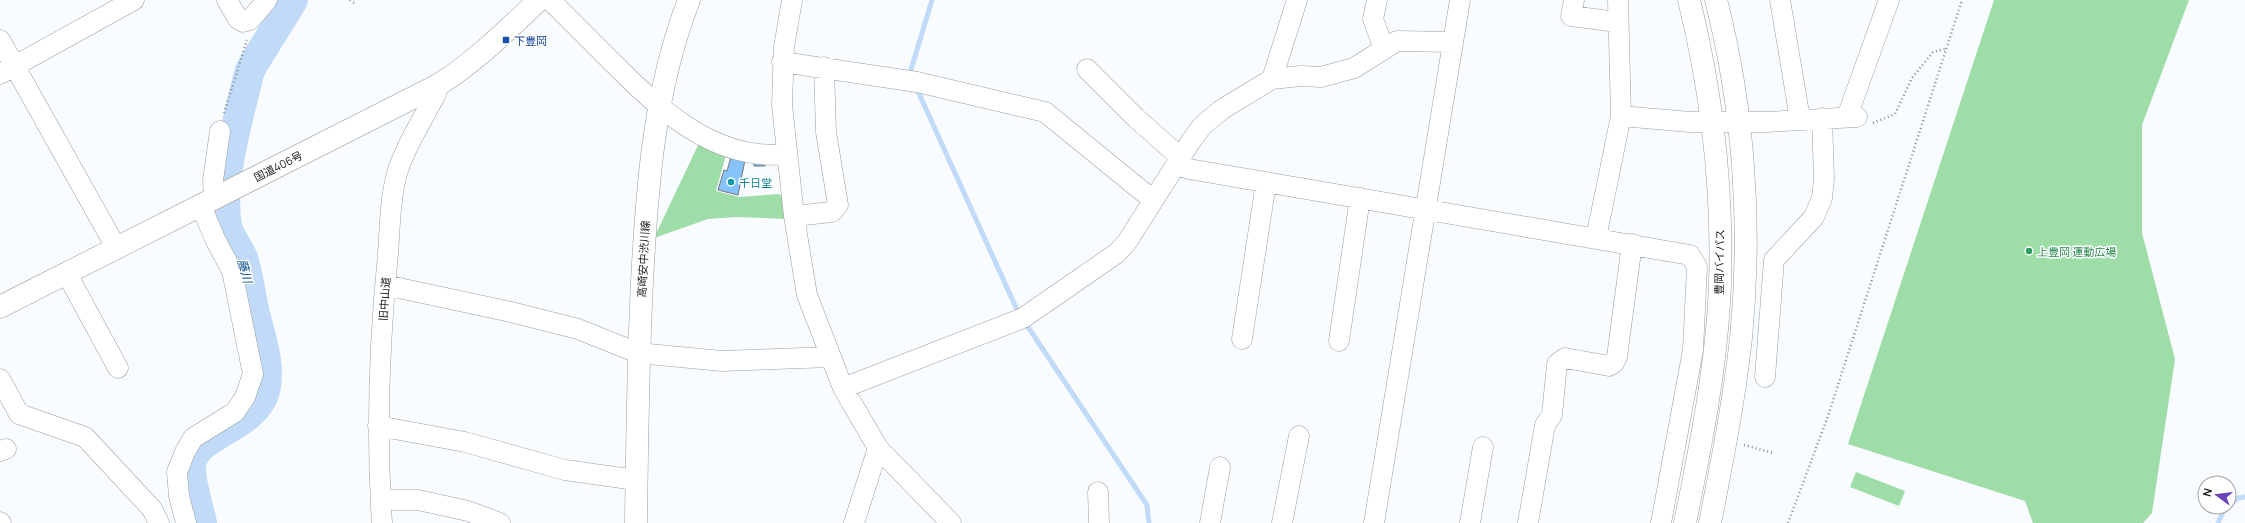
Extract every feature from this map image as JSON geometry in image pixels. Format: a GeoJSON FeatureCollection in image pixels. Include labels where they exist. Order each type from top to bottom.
{"type":"FeatureCollection","features":[{"type":"Feature","properties":{"kind":"main road","name":"国道406号"},"geometry":{"type":"LineString","coordinates":[[0,307],[438,85],[452,76],[501,35],[539,0]]}},
{"type":"Feature","properties":{"kind":"main road","name":"高崎安中渋川線"},"geometry":{"type":"LineString","coordinates":[[636,523],[638,353],[645,227],[658,106],[689,0]]}},
{"type":"Feature","properties":{"kind":"main road","name":"豊岡バイパス"},"geometry":{"type":"LineString","coordinates":[[1686,523],[1713,367],[1720,285],[1720,216],[1714,122],[1689,0]]}},
{"type":"Feature","properties":{"kind":"main road"},"geometry":{"type":"LineString","coordinates":[[1710,523],[1725,447],[1741,337],[1745,278],[1745,224],[1739,122],[1722,25],[1716,0]]}},
{"type":"Feature","properties":{"kind":"street"},"geometry":{"type":"LineString","coordinates":[[7,70],[104,7],[134,0]]}},
{"type":"Feature","properties":{"kind":"street"},"geometry":{"type":"LineString","coordinates":[[227,0],[238,19],[243,22],[250,20],[267,0]]}},
{"type":"Feature","properties":{"kind":"street"},"geometry":{"type":"LineString","coordinates":[[550,0],[658,106],[683,125],[714,142],[753,153],[771,156],[787,154]]}},
{"type":"Feature","properties":{"kind":"street"},"geometry":{"type":"LineString","coordinates":[[792,0],[782,62],[782,105],[794,216],[806,295],[843,388],[878,448],[951,523]]}},
{"type":"Feature","properties":{"kind":"street"},"geometry":{"type":"LineString","coordinates":[[1272,79],[1297,0]]}},
{"type":"Feature","properties":{"kind":"street"},"geometry":{"type":"LineString","coordinates":[[1377,0],[1373,19],[1384,49]]}},
{"type":"Feature","properties":{"kind":"street"},"geometry":{"type":"LineString","coordinates":[[1374,523],[1460,0]]}},
{"type":"Feature","properties":{"kind":"street"},"geometry":{"type":"LineString","coordinates":[[1574,0],[1571,16],[1617,22]]}},
{"type":"Feature","properties":{"kind":"street"},"geometry":{"type":"LineString","coordinates":[[1596,238],[1621,116],[1617,22],[1618,0]]}},
{"type":"Feature","properties":{"kind":"street"},"geometry":{"type":"LineString","coordinates":[[1780,0],[1800,119]]}},
{"type":"Feature","properties":{"kind":"street"},"geometry":{"type":"LineString","coordinates":[[1621,116],[1682,122],[1739,122],[1852,117],[1889,0]]}},
{"type":"Feature","properties":{"kind":"street"},"geometry":{"type":"LineString","coordinates":[[0,40],[7,70],[117,249]]}},
{"type":"Feature","properties":{"kind":"street"},"geometry":{"type":"LineString","coordinates":[[843,388],[1023,318],[1117,253],[1127,242],[1202,126],[1221,110],[1272,79],[1301,76],[1321,77],[1354,68],[1397,41],[1453,42]]}},
{"type":"Feature","properties":{"kind":"street"},"geometry":{"type":"LineString","coordinates":[[782,62],[824,67],[917,82],[1044,112],[1153,200]]}},
{"type":"Feature","properties":{"kind":"street"},"geometry":{"type":"LineString","coordinates":[[794,216],[832,212],[838,205],[826,132],[824,67]]}},
{"type":"Feature","properties":{"kind":"street"},"geometry":{"type":"LineString","coordinates":[[1087,69],[1178,161],[1189,169],[1690,255],[1697,267],[1692,350],[1662,523]]}},
{"type":"Feature","properties":{"kind":"street","name":"旧中山道"},"geometry":{"type":"LineString","coordinates":[[382,523],[378,426],[384,285],[393,196],[398,171],[407,147],[436,94],[438,85]]}},
{"type":"Feature","properties":{"kind":"street"},"geometry":{"type":"LineString","coordinates":[[1765,377],[1774,260],[1814,217],[1822,198],[1824,179],[1822,118]]}},
{"type":"Feature","properties":{"kind":"street"},"geometry":{"type":"LineString","coordinates":[[186,523],[179,496],[177,472],[184,452],[192,438],[235,412],[245,397],[253,374],[232,271],[215,239],[217,197],[213,180],[220,131]]}},
{"type":"Feature","properties":{"kind":"street"},"geometry":{"type":"LineString","coordinates":[[1242,339],[1266,182]]}},
{"type":"Feature","properties":{"kind":"street"},"geometry":{"type":"LineString","coordinates":[[1339,341],[1360,198]]}},
{"type":"Feature","properties":{"kind":"street"},"geometry":{"type":"LineString","coordinates":[[1528,523],[1545,424],[1552,415],[1557,364],[1565,358],[1609,366],[1614,363],[1617,357],[1632,244]]}},
{"type":"Feature","properties":{"kind":"street"},"geometry":{"type":"LineString","coordinates":[[67,274],[118,368]]}},
{"type":"Feature","properties":{"kind":"street"},"geometry":{"type":"LineString","coordinates":[[384,285],[511,312],[578,329],[638,353],[722,361],[831,357]]}},
{"type":"Feature","properties":{"kind":"street"},"geometry":{"type":"LineString","coordinates":[[0,379],[19,414],[85,438],[152,509],[160,523]]}},
{"type":"Feature","properties":{"kind":"street"},"geometry":{"type":"LineString","coordinates":[[378,426],[465,442],[565,470],[636,480]]}},
{"type":"Feature","properties":{"kind":"street"},"geometry":{"type":"LineString","coordinates":[[1282,523],[1299,436]]}},
{"type":"Feature","properties":{"kind":"street"},"geometry":{"type":"LineString","coordinates":[[1470,523],[1482,447]]}},
{"type":"Feature","properties":{"kind":"street"},"geometry":{"type":"LineString","coordinates":[[854,523],[878,448]]}},
{"type":"Feature","properties":{"kind":"street"},"geometry":{"type":"LineString","coordinates":[[1210,523],[1220,467]]}},
{"type":"Feature","properties":{"kind":"street"},"geometry":{"type":"LineString","coordinates":[[1098,492],[1099,523]]}},
{"type":"Feature","properties":{"kind":"street"},"geometry":{"type":"LineString","coordinates":[[381,500],[418,500],[468,511],[500,523]]}},
{"type":"Feature","properties":{"kind":"path"},"geometry":{"type":"LineString","coordinates":[[350,0],[354,3]]}},
{"type":"Feature","properties":{"kind":"path"},"geometry":{"type":"LineString","coordinates":[[1788,523],[1830,409],[1962,0]]}},
{"type":"Feature","properties":{"kind":"path"},"geometry":{"type":"LineString","coordinates":[[220,131],[234,75],[250,33],[250,20]]}},
{"type":"Feature","properties":{"kind":"path"},"geometry":{"type":"LineString","coordinates":[[1852,117],[1869,124],[1895,114],[1912,78],[1933,52],[1946,49]]}},
{"type":"Feature","properties":{"kind":"path"},"geometry":{"type":"LineString","coordinates":[[1740,444],[1773,453]]}},
{"type":"Feature","properties":{"kind":"green space","name":"上豊岡 運動広場"},"geometry":{"type":"Polygon","coordinates":[[[1994,0],[2189,0],[2142,125],[2142,233],[2175,359],[2152,513],[2143,523],[2033,523],[2025,501],[1848,444],[1994,0]]]}},
{"type":"Feature","properties":{"kind":"green space"},"geometry":{"type":"Polygon","coordinates":[[[700,141],[727,151],[716,191],[739,197],[779,194],[784,198],[786,219],[736,217],[708,219],[654,238],[700,141]]]}},
{"type":"Feature","properties":{"kind":"green space"},"geometry":{"type":"Polygon","coordinates":[[[1856,472],[1905,491],[1899,506],[1850,487],[1856,472]]]}},
{"type":"Feature","properties":{"kind":"building","name":"千日堂"},"geometry":{"type":"Polygon","coordinates":[[[731,157],[745,160],[738,195],[718,190],[724,170],[727,171],[731,157]]]}},
{"type":"Feature","properties":{"kind":"building"},"geometry":{"type":"Polygon","coordinates":[[[754,161],[765,162],[765,166],[754,166],[754,161]]]}},
{"type":"Feature","properties":{"kind":"waterway","name":"藤川"},"geometry":{"type":"LineString","coordinates":[[202,523],[191,473],[194,455],[202,446],[239,422],[251,412],[261,401],[266,386],[266,359],[246,268],[242,256],[230,235],[227,226],[225,208],[226,189],[231,149],[249,73],[293,0]]}},
{"type":"Feature","properties":{"kind":"waterway"},"geometry":{"type":"LineString","coordinates":[[911,76],[910,73],[932,0]]}},
{"type":"Feature","properties":{"kind":"waterway"},"geometry":{"type":"LineString","coordinates":[[916,87],[1018,312]]}},
{"type":"Feature","properties":{"kind":"waterway"},"geometry":{"type":"LineString","coordinates":[[1026,324],[1147,505],[1149,523]]}},
{"type":"Feature","properties":{"kind":"waterway"},"geometry":{"type":"LineString","coordinates":[[2237,499],[2245,497]]}},
{"type":"Feature","properties":{"kind":"waterway"},"geometry":{"type":"LineString","coordinates":[[2218,523],[2222,515]]}},
{"type":"Feature","properties":{"kind":"place","name":"下豊岡"},"geometry":{"type":"Point","coordinates":[506,40]}},
{"type":"Feature","properties":{"kind":"place","name":"千日堂"},"geometry":{"type":"Point","coordinates":[731,182]}},
{"type":"Feature","properties":{"kind":"place","name":"上豊岡 運動広場"},"geometry":{"type":"Point","coordinates":[2029,251]}}]}
